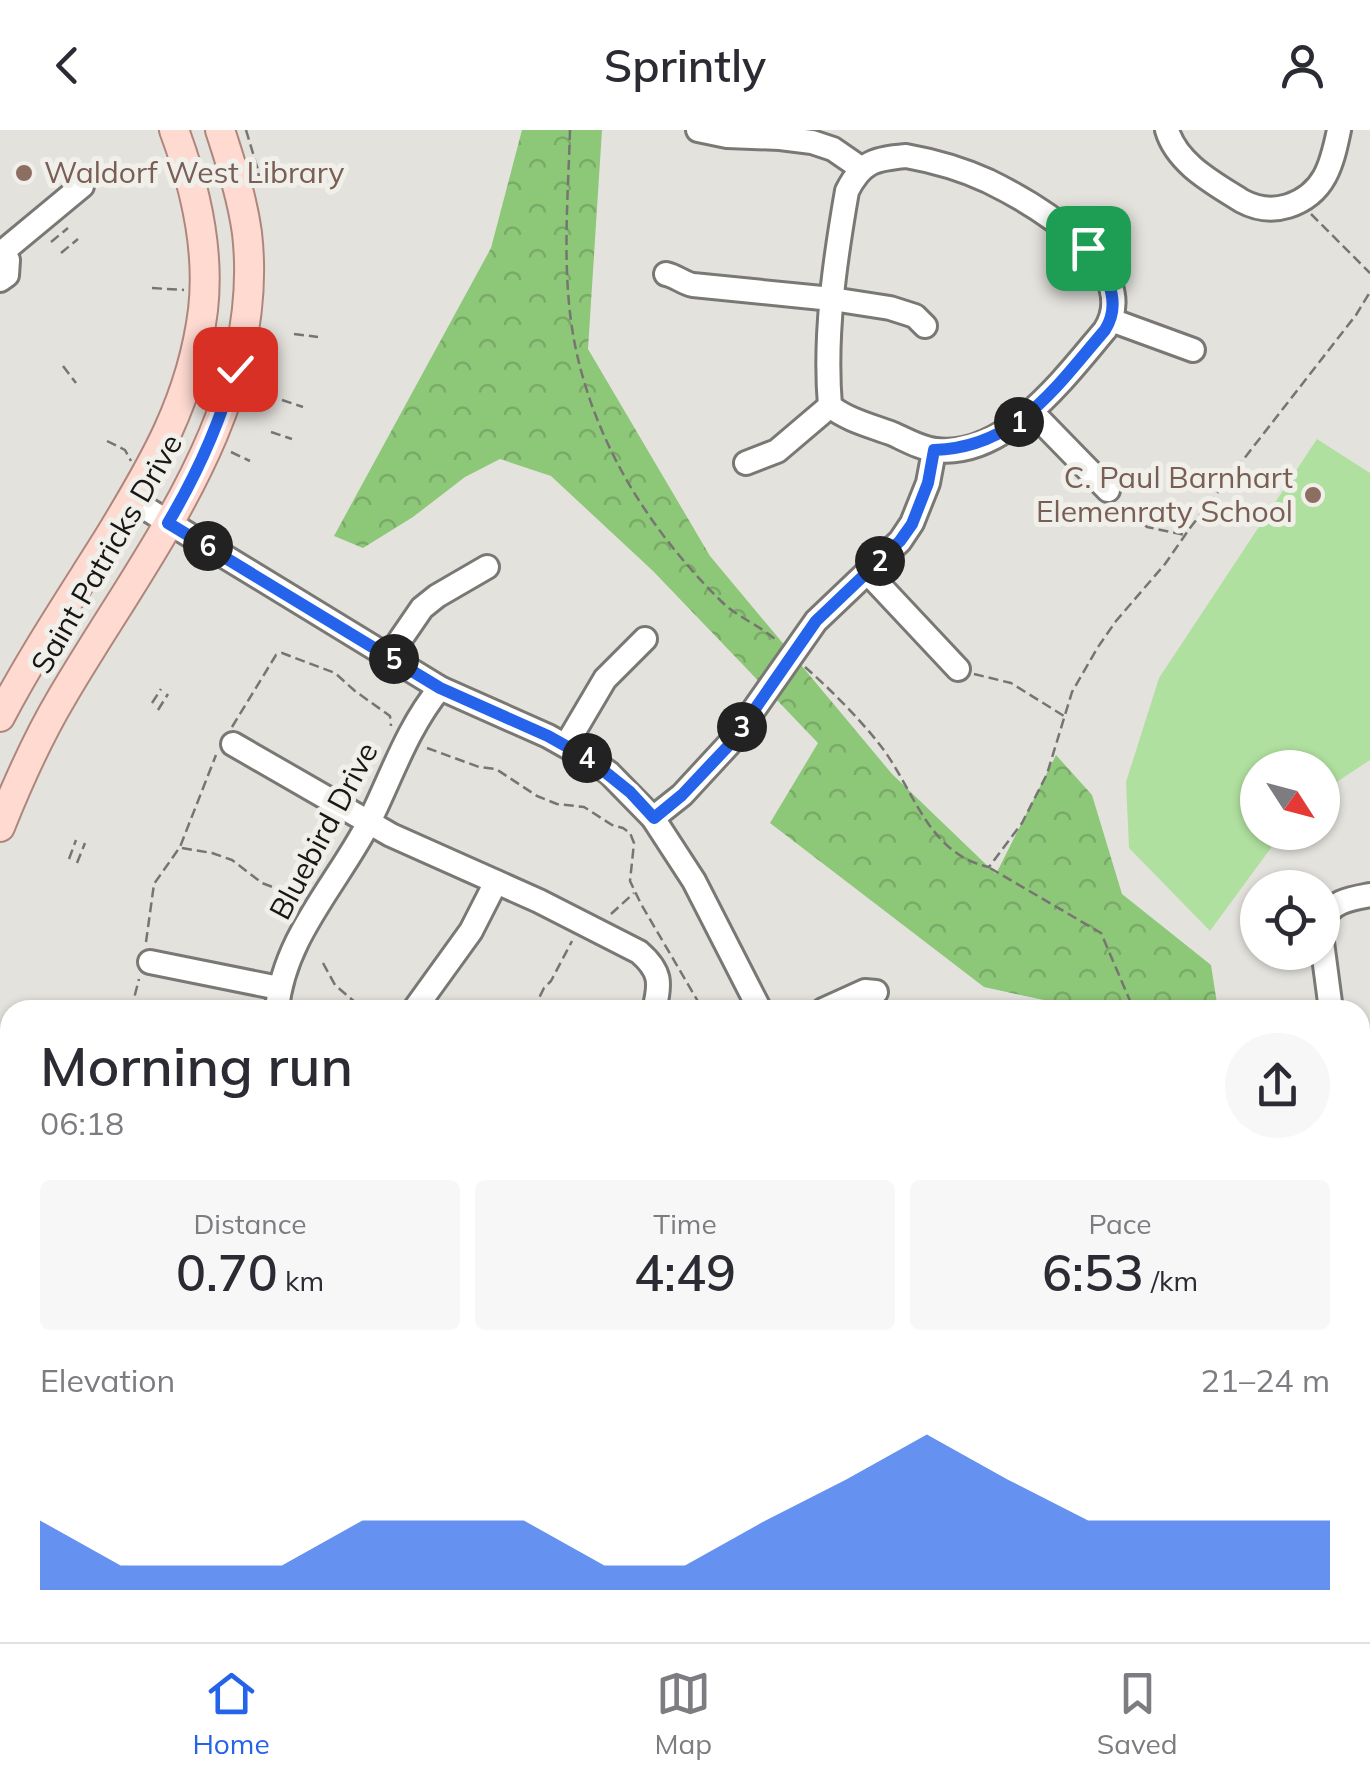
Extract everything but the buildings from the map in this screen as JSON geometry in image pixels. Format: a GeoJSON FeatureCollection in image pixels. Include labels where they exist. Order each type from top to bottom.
{"type":"FeatureCollection","features":[{"type":"Feature","properties":{"kind":"main road","name":"Saint Patricks Drive"},"geometry":{"type":"LineString","coordinates":[[0,717],[146,477],[190,374],[204,306],[203,252],[196,196],[174,130]]}},
{"type":"Feature","properties":{"kind":"main road","name":"Saint Patricks Drive"},"geometry":{"type":"LineString","coordinates":[[0,827],[22,770],[60,699],[183,498],[227,398],[242,339],[248,290],[246,232],[239,190],[220,130]]}},
{"type":"Feature","properties":{"kind":"street"},"geometry":{"type":"LineString","coordinates":[[698,130],[821,144],[862,169]]}},
{"type":"Feature","properties":{"kind":"street"},"geometry":{"type":"LineString","coordinates":[[1168,130],[1174,146],[1186,160],[1242,202],[1266,209],[1281,208],[1312,194],[1331,164],[1339,130]]}},
{"type":"Feature","properties":{"kind":"street"},"geometry":{"type":"LineString","coordinates":[[906,156],[988,182],[1066,229],[1099,262],[1110,286],[1112,320],[1046,398],[1010,429],[969,446],[934,450],[844,416],[830,406],[832,299],[848,191],[854,178],[870,162],[906,156]]}},
{"type":"Feature","properties":{"kind":"street"},"geometry":{"type":"LineString","coordinates":[[0,280],[7,274],[8,260],[1,253],[82,186]]}},
{"type":"Feature","properties":{"kind":"street"},"geometry":{"type":"LineString","coordinates":[[666,274],[694,285],[832,299],[901,311],[915,316],[925,326]]}},
{"type":"Feature","properties":{"kind":"street"},"geometry":{"type":"LineString","coordinates":[[1112,320],[1193,350]]}},
{"type":"Feature","properties":{"kind":"street"},"geometry":{"type":"LineString","coordinates":[[746,463],[776,450],[830,406]]}},
{"type":"Feature","properties":{"kind":"street"},"geometry":{"type":"LineString","coordinates":[[1031,412],[1108,490]]}},
{"type":"Feature","properties":{"kind":"street"},"geometry":{"type":"LineString","coordinates":[[654,818],[682,795],[732,742],[816,621],[900,541],[912,524],[928,483],[934,450]]}},
{"type":"Feature","properties":{"kind":"street"},"geometry":{"type":"LineString","coordinates":[[132,500],[440,688],[566,746],[608,773],[654,818],[694,881],[755,1000]]}},
{"type":"Feature","properties":{"kind":"street"},"geometry":{"type":"LineString","coordinates":[[389,656],[422,608],[487,567]]}},
{"type":"Feature","properties":{"kind":"street"},"geometry":{"type":"LineString","coordinates":[[867,572],[958,670]]}},
{"type":"Feature","properties":{"kind":"street"},"geometry":{"type":"LineString","coordinates":[[566,746],[606,680],[646,639]]}},
{"type":"Feature","properties":{"kind":"street","name":"Bluebird Drive"},"geometry":{"type":"LineString","coordinates":[[278,999],[306,924],[368,822],[399,733],[440,688]]}},
{"type":"Feature","properties":{"kind":"street"},"geometry":{"type":"LineString","coordinates":[[226,744],[368,822],[638,952],[655,968],[659,984],[656,1000]]}},
{"type":"Feature","properties":{"kind":"street"},"geometry":{"type":"LineString","coordinates":[[421,1000],[470,931],[496,882]]}},
{"type":"Feature","properties":{"kind":"street"},"geometry":{"type":"LineString","coordinates":[[1340,902],[1370,895]]}},
{"type":"Feature","properties":{"kind":"street"},"geometry":{"type":"LineString","coordinates":[[145,962],[278,999]]}},
{"type":"Feature","properties":{"kind":"street"},"geometry":{"type":"LineString","coordinates":[[1326,970],[1330,1000]]}},
{"type":"Feature","properties":{"kind":"street"},"geometry":{"type":"LineString","coordinates":[[847,1000],[876,992]]}},
{"type":"Feature","properties":{"kind":"path"},"geometry":{"type":"LineString","coordinates":[[1299,202],[1370,273]]}},
{"type":"Feature","properties":{"kind":"path"},"geometry":{"type":"LineString","coordinates":[[52,242],[68,228]]}},
{"type":"Feature","properties":{"kind":"path"},"geometry":{"type":"LineString","coordinates":[[61,253],[78,238]]}},
{"type":"Feature","properties":{"kind":"path"},"geometry":{"type":"LineString","coordinates":[[152,288],[191,290]]}},
{"type":"Feature","properties":{"kind":"path"},"geometry":{"type":"LineString","coordinates":[[294,334],[318,338]]}},
{"type":"Feature","properties":{"kind":"path"},"geometry":{"type":"LineString","coordinates":[[62,366],[76,383]]}},
{"type":"Feature","properties":{"kind":"path"},"geometry":{"type":"LineString","coordinates":[[282,400],[303,406]]}},
{"type":"Feature","properties":{"kind":"path"},"geometry":{"type":"LineString","coordinates":[[271,432],[292,439]]}},
{"type":"Feature","properties":{"kind":"path"},"geometry":{"type":"LineString","coordinates":[[106,441],[125,450],[132,463]]}},
{"type":"Feature","properties":{"kind":"path"},"geometry":{"type":"LineString","coordinates":[[232,452],[250,461]]}},
{"type":"Feature","properties":{"kind":"path"},"geometry":{"type":"LineString","coordinates":[[1108,490],[1147,527],[1186,535]]}},
{"type":"Feature","properties":{"kind":"path"},"geometry":{"type":"LineString","coordinates":[[134,1000],[145,962],[154,884],[180,848],[226,744],[276,654],[282,653],[334,673],[390,716],[399,733],[479,767],[496,769],[537,796],[557,804],[584,807],[630,833],[634,843],[630,881],[696,1000]]}},
{"type":"Feature","properties":{"kind":"path"},"geometry":{"type":"LineString","coordinates":[[958,670],[1011,683],[1064,716]]}},
{"type":"Feature","properties":{"kind":"path"},"geometry":{"type":"LineString","coordinates":[[152,702],[161,690]]}},
{"type":"Feature","properties":{"kind":"path"},"geometry":{"type":"LineString","coordinates":[[158,710],[168,694]]}},
{"type":"Feature","properties":{"kind":"path"},"geometry":{"type":"LineString","coordinates":[[68,859],[76,840]]}},
{"type":"Feature","properties":{"kind":"path"},"geometry":{"type":"LineString","coordinates":[[77,863],[85,843]]}},
{"type":"Feature","properties":{"kind":"path"},"geometry":{"type":"LineString","coordinates":[[180,848],[232,860],[262,882],[286,892]]}},
{"type":"Feature","properties":{"kind":"path"},"geometry":{"type":"LineString","coordinates":[[988,867],[1101,933],[1130,1000]]}},
{"type":"Feature","properties":{"kind":"path"},"geometry":{"type":"LineString","coordinates":[[594,929],[636,892]]}},
{"type":"Feature","properties":{"kind":"path"},"geometry":{"type":"LineString","coordinates":[[538,1000],[572,941]]}},
{"type":"Feature","properties":{"kind":"path"},"geometry":{"type":"LineString","coordinates":[[323,963],[335,985],[350,1000]]}},
{"type":"Feature","properties":{"kind":"green space"},"geometry":{"type":"Polygon","coordinates":[[[522,130],[602,130],[588,349],[710,556],[892,774],[996,874],[1056,755],[1092,795],[1122,894],[1211,965],[1216,1000],[1044,1000],[984,987],[770,823],[818,743],[653,571],[551,476],[500,459],[465,477],[413,517],[363,548],[334,536],[491,248],[522,130]]]}},
{"type":"Feature","properties":{"kind":"green space","name":"C. Paul Barnhart Elemenraty School"},"geometry":{"type":"Polygon","coordinates":[[[1317,439],[1370,473],[1370,760],[1340,780],[1340,750],[1240,750],[1240,850],[1270,850],[1255,870],[1240,870],[1240,890],[1210,931],[1129,848],[1126,782],[1159,678],[1317,439]]]}},
{"type":"Feature","properties":{"kind":"place","name":"Waldorf West Library"},"geometry":{"type":"Point","coordinates":[24,173]}},
{"type":"Feature","properties":{"kind":"place","name":"C. Paul Barnhart Elemenraty School"},"geometry":{"type":"Point","coordinates":[1313,495]}},
{"type":"Feature","properties":{"kind":"route"},"geometry":{"type":"LineString","coordinates":[[235,369],[210,443],[168,523],[440,688],[548,736],[589,759],[630,792],[654,818],[682,795],[732,742],[816,621],[900,541],[912,524],[928,483],[934,450],[969,446],[1010,429],[1046,398],[1105,330],[1112,320],[1110,286],[1088,248]]}}]}
